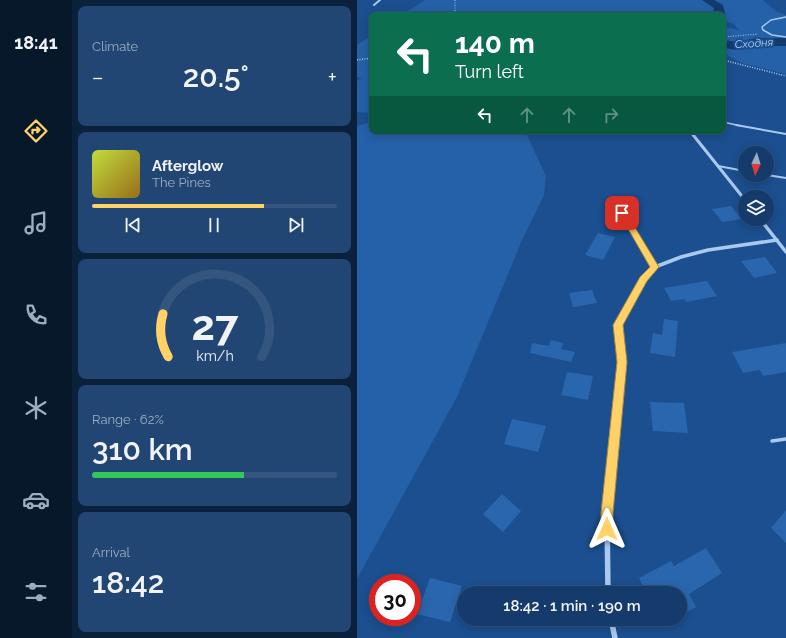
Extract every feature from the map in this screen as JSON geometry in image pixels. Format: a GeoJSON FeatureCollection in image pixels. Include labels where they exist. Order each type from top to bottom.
{"type":"FeatureCollection","features":[{"type":"Feature","properties":{"kind":"street"},"geometry":{"type":"LineString","coordinates":[[374,5],[380,0]]}},
{"type":"Feature","properties":{"kind":"street"},"geometry":{"type":"LineString","coordinates":[[692,134],[738,191]]}},
{"type":"Feature","properties":{"kind":"street"},"geometry":{"type":"LineString","coordinates":[[766,226],[786,252]]}},
{"type":"Feature","properties":{"kind":"street"},"geometry":{"type":"LineString","coordinates":[[608,586],[607,513],[622,362],[618,325],[643,279],[655,267],[681,257],[708,250],[777,240]]}},
{"type":"Feature","properties":{"kind":"street"},"geometry":{"type":"LineString","coordinates":[[612,626],[615,638]]}},
{"type":"Feature","properties":{"kind":"lane"},"geometry":{"type":"LineString","coordinates":[[786,17],[765,23],[763,26],[763,30],[766,33],[786,37]]}},
{"type":"Feature","properties":{"kind":"lane"},"geometry":{"type":"LineString","coordinates":[[726,123],[786,134]]}},
{"type":"Feature","properties":{"kind":"lane"},"geometry":{"type":"LineString","coordinates":[[718,166],[738,170]]}},
{"type":"Feature","properties":{"kind":"lane"},"geometry":{"type":"LineString","coordinates":[[774,176],[786,178]]}},
{"type":"Feature","properties":{"kind":"lane"},"geometry":{"type":"LineString","coordinates":[[622,213],[655,267]]}},
{"type":"Feature","properties":{"kind":"lane"},"geometry":{"type":"LineString","coordinates":[[772,441],[786,438]]}},
{"type":"Feature","properties":{"kind":"path"},"geometry":{"type":"LineString","coordinates":[[455,0],[455,12]]}},
{"type":"Feature","properties":{"kind":"path"},"geometry":{"type":"LineString","coordinates":[[726,37],[766,33]]}},
{"type":"Feature","properties":{"kind":"path"},"geometry":{"type":"LineString","coordinates":[[357,60],[369,58]]}},
{"type":"Feature","properties":{"kind":"path"},"geometry":{"type":"LineString","coordinates":[[726,61],[786,76]]}},
{"type":"Feature","properties":{"kind":"shaded area"},"geometry":{"type":"Polygon","coordinates":[[[425,0],[763,0],[777,12],[786,15],[786,74],[742,63],[726,55],[726,28],[739,30],[734,24],[726,22],[726,12],[407,12],[425,0]]]}},
{"type":"Feature","properties":{"kind":"shaded area"},"geometry":{"type":"Polygon","coordinates":[[[369,37],[369,113],[357,112],[357,81],[362,78],[357,77],[357,45],[369,37]]]}},
{"type":"Feature","properties":{"kind":"shaded area"},"geometry":{"type":"Polygon","coordinates":[[[369,123],[369,134],[526,134],[546,176],[544,195],[523,238],[457,397],[357,579],[357,126],[369,123]]]}},
{"type":"Feature","properties":{"kind":"building"},"geometry":{"type":"Polygon","coordinates":[[[731,206],[738,214],[738,220],[722,222],[712,209],[731,206]]]}},
{"type":"Feature","properties":{"kind":"building"},"geometry":{"type":"Polygon","coordinates":[[[598,233],[615,237],[603,260],[585,255],[598,233]]]}},
{"type":"Feature","properties":{"kind":"building"},"geometry":{"type":"Polygon","coordinates":[[[765,257],[777,273],[754,278],[741,261],[765,257]]]}},
{"type":"Feature","properties":{"kind":"building"},"geometry":{"type":"Polygon","coordinates":[[[707,281],[717,296],[686,302],[684,299],[671,301],[664,288],[707,281]]]}},
{"type":"Feature","properties":{"kind":"building"},"geometry":{"type":"Polygon","coordinates":[[[592,290],[597,303],[573,307],[569,293],[592,290]]]}},
{"type":"Feature","properties":{"kind":"building"},"geometry":{"type":"Polygon","coordinates":[[[664,319],[678,321],[675,357],[650,353],[653,333],[662,335],[664,319]]]}},
{"type":"Feature","properties":{"kind":"building"},"geometry":{"type":"Polygon","coordinates":[[[551,340],[563,343],[561,349],[575,352],[571,362],[530,353],[532,343],[549,346],[551,340]]]}},
{"type":"Feature","properties":{"kind":"building"},"geometry":{"type":"Polygon","coordinates":[[[786,343],[786,372],[763,376],[760,370],[743,373],[732,352],[786,343]]]}},
{"type":"Feature","properties":{"kind":"building"},"geometry":{"type":"Polygon","coordinates":[[[567,372],[593,376],[588,400],[561,395],[567,372]]]}},
{"type":"Feature","properties":{"kind":"building"},"geometry":{"type":"Polygon","coordinates":[[[650,402],[684,403],[688,433],[653,431],[650,402]]]}},
{"type":"Feature","properties":{"kind":"building"},"geometry":{"type":"Polygon","coordinates":[[[512,419],[546,426],[538,452],[504,444],[512,419]]]}},
{"type":"Feature","properties":{"kind":"building"},"geometry":{"type":"Polygon","coordinates":[[[502,494],[521,511],[503,532],[483,514],[502,494]]]}},
{"type":"Feature","properties":{"kind":"building"},"geometry":{"type":"Polygon","coordinates":[[[786,510],[786,543],[771,528],[786,510]]]}},
{"type":"Feature","properties":{"kind":"building"},"geometry":{"type":"Polygon","coordinates":[[[706,548],[722,573],[689,594],[696,607],[687,612],[687,586],[643,586],[639,578],[671,561],[674,566],[706,548]]]}},
{"type":"Feature","properties":{"kind":"building"},"geometry":{"type":"Polygon","coordinates":[[[430,578],[462,586],[457,586],[457,601],[450,622],[421,615],[421,603],[430,578]]]}},
{"type":"Feature","properties":{"kind":"waterway","name":"Сходня"},"geometry":{"type":"LineString","coordinates":[[707,0],[719,7],[720,12]]}},
{"type":"Feature","properties":{"kind":"waterway","name":"Сходня"},"geometry":{"type":"LineString","coordinates":[[726,44],[738,46],[756,42],[786,42]]}},
{"type":"Feature","properties":{"kind":"route"},"geometry":{"type":"LineString","coordinates":[[607,529],[607,513],[622,362],[618,325],[643,279],[655,267],[622,213]]}}]}
